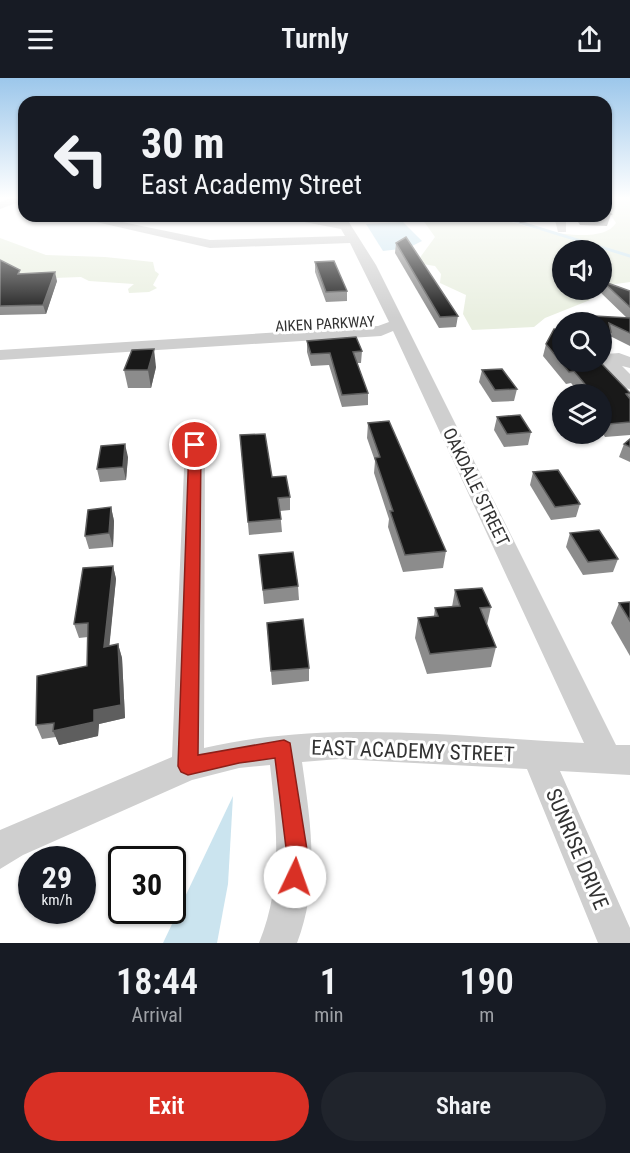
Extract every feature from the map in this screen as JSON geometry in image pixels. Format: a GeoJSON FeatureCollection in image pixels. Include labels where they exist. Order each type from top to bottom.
{"type":"FeatureCollection","features":[{"type":"Feature","properties":{"kind":"street"},"geometry":{"type":"LineString","coordinates":[[184,237],[222,245],[264,237]]}},
{"type":"Feature","properties":{"kind":"street","name":"OAKDALE STREET"},"geometry":{"type":"LineString","coordinates":[[352,237],[369,265],[591,721],[618,760]]}},
{"type":"Feature","properties":{"kind":"street","name":"AIKEN PARKWAY"},"geometry":{"type":"LineString","coordinates":[[0,343],[376,321],[396,324]]}},
{"type":"Feature","properties":{"kind":"street","name":"AIKEN PARKWAY"},"geometry":{"type":"LineString","coordinates":[[0,355],[381,331],[396,324]]}},
{"type":"Feature","properties":{"kind":"street"},"geometry":{"type":"LineString","coordinates":[[630,363],[619,358],[611,358],[608,361],[630,384]]}},
{"type":"Feature","properties":{"kind":"street"},"geometry":{"type":"LineString","coordinates":[[188,766],[195,445]]}},
{"type":"Feature","properties":{"kind":"street","name":"EAST ACADEMY STREET"},"geometry":{"type":"LineString","coordinates":[[0,850],[11,843],[188,766],[239,754],[284,749],[370,746],[618,760]]}},
{"type":"Feature","properties":{"kind":"street"},"geometry":{"type":"LineString","coordinates":[[278,943],[289,920],[298,856],[284,749]]}},
{"type":"Feature","properties":{"kind":"street","name":"SUNRISE DRIVE"},"geometry":{"type":"LineString","coordinates":[[537,755],[617,943]]}},
{"type":"Feature","properties":{"kind":"green space"},"geometry":{"type":"Polygon","coordinates":[[[435,237],[630,237],[630,282],[612,285],[612,240],[552,240],[552,300],[590,300],[560,312],[552,312],[552,315],[534,327],[472,330],[463,314],[466,295],[440,283],[441,274],[435,266],[416,263],[435,237]]]}},
{"type":"Feature","properties":{"kind":"green space"},"geometry":{"type":"Polygon","coordinates":[[[0,238],[46,255],[105,257],[153,262],[155,271],[159,274],[153,285],[157,288],[149,292],[129,293],[128,289],[134,284],[89,281],[81,277],[54,278],[12,273],[18,269],[0,262],[0,238]]]}},
{"type":"Feature","properties":{"kind":"water"},"geometry":{"type":"Polygon","coordinates":[[[374,237],[418,237],[422,241],[408,248],[383,251],[374,237]]]}},
{"type":"Feature","properties":{"kind":"water"},"geometry":{"type":"Polygon","coordinates":[[[233,796],[228,884],[217,943],[163,943],[172,924],[186,924],[186,895],[233,796]]]}},
{"type":"Feature","properties":{"kind":"building"},"geometry":{"type":"Polygon","coordinates":[[[406,237],[458,316],[440,317],[396,243],[406,237]]]}},
{"type":"Feature","properties":{"kind":"building"},"geometry":{"type":"Polygon","coordinates":[[[0,260],[20,270],[18,274],[55,272],[43,305],[0,306],[0,260]]]}},
{"type":"Feature","properties":{"kind":"building"},"geometry":{"type":"Polygon","coordinates":[[[334,261],[347,291],[326,292],[315,262],[334,261]]]}},
{"type":"Feature","properties":{"kind":"building"},"geometry":{"type":"Polygon","coordinates":[[[612,285],[630,291],[630,307],[612,290],[612,285]]]}},
{"type":"Feature","properties":{"kind":"building"},"geometry":{"type":"Polygon","coordinates":[[[612,317],[630,318],[630,333],[612,324],[612,317]]]}},
{"type":"Feature","properties":{"kind":"building"},"geometry":{"type":"Polygon","coordinates":[[[552,333],[552,351],[546,344],[552,333]]]}},
{"type":"Feature","properties":{"kind":"building"},"geometry":{"type":"Polygon","coordinates":[[[356,337],[362,351],[353,352],[368,393],[342,395],[330,353],[311,354],[307,341],[356,337]]]}},
{"type":"Feature","properties":{"kind":"building"},"geometry":{"type":"Polygon","coordinates":[[[154,349],[148,370],[124,370],[132,350],[154,349]]]}},
{"type":"Feature","properties":{"kind":"building"},"geometry":{"type":"Polygon","coordinates":[[[502,369],[517,389],[495,390],[482,370],[502,369]]]}},
{"type":"Feature","properties":{"kind":"building"},"geometry":{"type":"Polygon","coordinates":[[[575,372],[610,372],[630,393],[626,394],[630,399],[630,422],[612,424],[612,384],[585,384],[575,372]]]}},
{"type":"Feature","properties":{"kind":"building"},"geometry":{"type":"Polygon","coordinates":[[[520,415],[531,432],[507,434],[497,417],[520,415]]]}},
{"type":"Feature","properties":{"kind":"building"},"geometry":{"type":"Polygon","coordinates":[[[389,421],[446,551],[405,555],[375,458],[380,457],[368,423],[389,421]]]}},
{"type":"Feature","properties":{"kind":"building"},"geometry":{"type":"Polygon","coordinates":[[[265,434],[272,477],[286,476],[290,497],[278,498],[281,519],[248,522],[240,435],[265,434]]]}},
{"type":"Feature","properties":{"kind":"building"},"geometry":{"type":"Polygon","coordinates":[[[630,439],[630,447],[624,444],[630,439]]]}},
{"type":"Feature","properties":{"kind":"building"},"geometry":{"type":"Polygon","coordinates":[[[125,444],[123,467],[97,469],[101,446],[125,444]]]}},
{"type":"Feature","properties":{"kind":"building"},"geometry":{"type":"Polygon","coordinates":[[[558,470],[580,504],[555,507],[533,472],[558,470]]]}},
{"type":"Feature","properties":{"kind":"building"},"geometry":{"type":"Polygon","coordinates":[[[111,507],[109,533],[85,536],[88,510],[111,507]]]}},
{"type":"Feature","properties":{"kind":"building"},"geometry":{"type":"Polygon","coordinates":[[[599,530],[618,559],[588,562],[570,533],[599,530]]]}},
{"type":"Feature","properties":{"kind":"building"},"geometry":{"type":"Polygon","coordinates":[[[293,552],[298,586],[263,590],[259,555],[293,552]]]}},
{"type":"Feature","properties":{"kind":"building"},"geometry":{"type":"Polygon","coordinates":[[[113,566],[104,647],[118,644],[121,705],[94,710],[94,722],[53,731],[54,723],[36,725],[37,676],[87,666],[88,623],[74,624],[83,568],[113,566]]]}},
{"type":"Feature","properties":{"kind":"building"},"geometry":{"type":"Polygon","coordinates":[[[482,588],[491,607],[480,608],[496,647],[430,654],[418,618],[438,616],[435,608],[460,606],[455,590],[482,588]]]}},
{"type":"Feature","properties":{"kind":"building"},"geometry":{"type":"Polygon","coordinates":[[[630,602],[630,621],[619,603],[630,602]]]}},
{"type":"Feature","properties":{"kind":"building"},"geometry":{"type":"Polygon","coordinates":[[[303,619],[309,668],[271,671],[267,623],[303,619]]]}},
{"type":"Feature","properties":{"kind":"waterway"},"geometry":{"type":"LineString","coordinates":[[569,237],[630,256]]}},
{"type":"Feature","properties":{"kind":"route"},"geometry":{"type":"LineString","coordinates":[[195,445],[188,766],[239,754],[284,749],[298,856],[295,877]]}}]}
